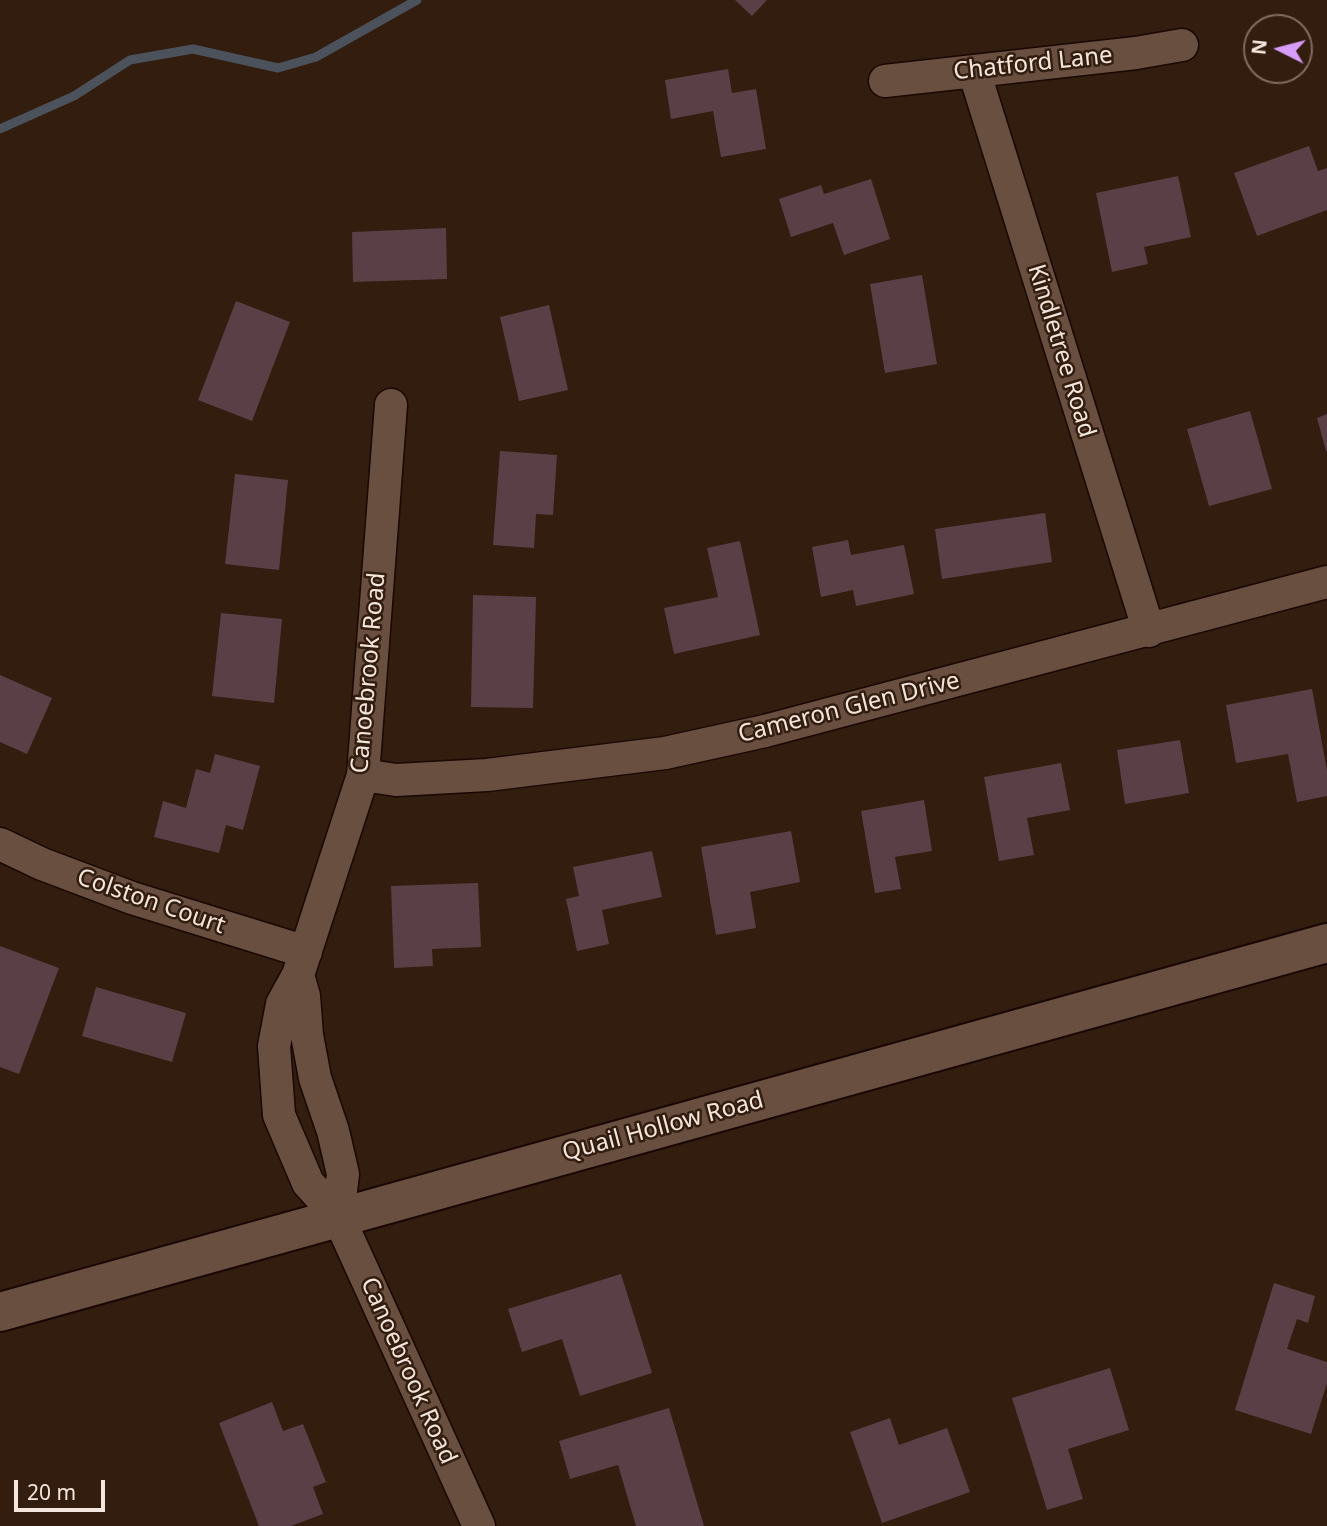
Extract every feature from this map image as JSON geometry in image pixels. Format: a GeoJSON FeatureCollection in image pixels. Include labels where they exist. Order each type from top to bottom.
{"type":"FeatureCollection","features":[{"type":"Feature","properties":{"kind":"main road","name":"Quail Hollow Road"},"geometry":{"type":"LineString","coordinates":[[0,1312],[1327,943]]}},
{"type":"Feature","properties":{"kind":"street","name":"Chatford Lane"},"geometry":{"type":"LineString","coordinates":[[885,81],[1136,53],[1182,45]]}},
{"type":"Feature","properties":{"kind":"street","name":"Kindletree Road"},"geometry":{"type":"LineString","coordinates":[[974,71],[1149,631]]}},
{"type":"Feature","properties":{"kind":"street","name":"Canoebrook Road"},"geometry":{"type":"LineString","coordinates":[[391,405],[363,775],[302,963],[282,1004],[274,1046],[279,1115],[308,1183],[338,1216],[478,1526]]}},
{"type":"Feature","properties":{"kind":"street","name":"Cameron Glen Drive"},"geometry":{"type":"LineString","coordinates":[[363,775],[396,780],[488,775],[665,753],[765,731],[1327,582]]}},
{"type":"Feature","properties":{"kind":"street","name":"Colston Court"},"geometry":{"type":"LineString","coordinates":[[0,844],[42,864],[302,963]]}},
{"type":"Feature","properties":{"kind":"street","name":"Canoebrook Road"},"geometry":{"type":"LineString","coordinates":[[302,963],[307,1035],[315,1078],[333,1131],[343,1174],[338,1216]]}},
{"type":"Feature","properties":{"kind":"building"},"geometry":{"type":"Polygon","coordinates":[[[735,0],[767,0],[752,16],[735,0]]]}},
{"type":"Feature","properties":{"kind":"building"},"geometry":{"type":"Polygon","coordinates":[[[728,69],[732,93],[756,89],[766,149],[721,157],[713,111],[671,119],[665,80],[728,69]]]}},
{"type":"Feature","properties":{"kind":"building"},"geometry":{"type":"Polygon","coordinates":[[[1309,146],[1318,171],[1327,168],[1327,210],[1257,236],[1234,173],[1309,146]]]}},
{"type":"Feature","properties":{"kind":"building"},"geometry":{"type":"Polygon","coordinates":[[[1178,176],[1191,237],[1144,247],[1148,264],[1112,272],[1096,193],[1178,176]]]}},
{"type":"Feature","properties":{"kind":"building"},"geometry":{"type":"Polygon","coordinates":[[[871,179],[890,239],[844,255],[833,223],[791,237],[779,199],[821,185],[824,194],[871,179]]]}},
{"type":"Feature","properties":{"kind":"building"},"geometry":{"type":"Polygon","coordinates":[[[446,228],[447,279],[353,282],[352,232],[446,228]]]}},
{"type":"Feature","properties":{"kind":"building"},"geometry":{"type":"Polygon","coordinates":[[[922,275],[937,364],[885,373],[870,284],[922,275]]]}},
{"type":"Feature","properties":{"kind":"building"},"geometry":{"type":"Polygon","coordinates":[[[236,301],[290,322],[252,421],[198,400],[236,301]]]}},
{"type":"Feature","properties":{"kind":"building"},"geometry":{"type":"Polygon","coordinates":[[[549,305],[568,390],[519,401],[500,317],[549,305]]]}},
{"type":"Feature","properties":{"kind":"building"},"geometry":{"type":"Polygon","coordinates":[[[1250,411],[1272,489],[1209,506],[1187,429],[1250,411]]]}},
{"type":"Feature","properties":{"kind":"building"},"geometry":{"type":"Polygon","coordinates":[[[1327,414],[1327,451],[1326,451],[1317,418],[1327,414]]]}},
{"type":"Feature","properties":{"kind":"building"},"geometry":{"type":"Polygon","coordinates":[[[500,451],[557,455],[553,515],[536,514],[534,548],[493,545],[500,451]]]}},
{"type":"Feature","properties":{"kind":"building"},"geometry":{"type":"Polygon","coordinates":[[[235,474],[288,480],[279,570],[225,564],[235,474]]]}},
{"type":"Feature","properties":{"kind":"building"},"geometry":{"type":"Polygon","coordinates":[[[1045,513],[1052,562],[942,579],[935,529],[1045,513]]]}},
{"type":"Feature","properties":{"kind":"building"},"geometry":{"type":"Polygon","coordinates":[[[848,540],[851,555],[904,545],[914,594],[856,606],[853,590],[821,597],[812,547],[848,540]]]}},
{"type":"Feature","properties":{"kind":"building"},"geometry":{"type":"Polygon","coordinates":[[[740,541],[760,635],[674,654],[664,608],[718,597],[707,548],[740,541]]]}},
{"type":"Feature","properties":{"kind":"building"},"geometry":{"type":"Polygon","coordinates":[[[473,595],[536,597],[533,708],[471,707],[473,595]]]}},
{"type":"Feature","properties":{"kind":"building"},"geometry":{"type":"Polygon","coordinates":[[[221,613],[282,619],[274,703],[212,696],[221,613]]]}},
{"type":"Feature","properties":{"kind":"building"},"geometry":{"type":"Polygon","coordinates":[[[0,675],[52,698],[27,754],[0,742],[0,675]]]}},
{"type":"Feature","properties":{"kind":"building"},"geometry":{"type":"Polygon","coordinates":[[[1312,689],[1327,770],[1327,796],[1297,802],[1288,754],[1236,763],[1226,705],[1312,689]]]}},
{"type":"Feature","properties":{"kind":"building"},"geometry":{"type":"Polygon","coordinates":[[[1180,740],[1189,793],[1125,804],[1117,750],[1180,740]]]}},
{"type":"Feature","properties":{"kind":"building"},"geometry":{"type":"Polygon","coordinates":[[[215,754],[260,766],[243,830],[226,825],[219,853],[154,837],[163,801],[186,808],[196,769],[210,773],[215,754]]]}},
{"type":"Feature","properties":{"kind":"building"},"geometry":{"type":"Polygon","coordinates":[[[1061,763],[1070,810],[1027,818],[1034,855],[999,861],[984,777],[1061,763]]]}},
{"type":"Feature","properties":{"kind":"building"},"geometry":{"type":"Polygon","coordinates":[[[924,800],[932,851],[895,857],[901,889],[875,893],[861,811],[924,800]]]}},
{"type":"Feature","properties":{"kind":"building"},"geometry":{"type":"Polygon","coordinates":[[[791,831],[800,882],[750,892],[756,928],[716,935],[701,847],[791,831]]]}},
{"type":"Feature","properties":{"kind":"building"},"geometry":{"type":"Polygon","coordinates":[[[652,851],[662,897],[602,910],[609,944],[577,951],[566,899],[579,896],[573,867],[652,851]]]}},
{"type":"Feature","properties":{"kind":"building"},"geometry":{"type":"Polygon","coordinates":[[[478,883],[481,947],[432,949],[433,966],[394,968],[391,886],[478,883]]]}},
{"type":"Feature","properties":{"kind":"building"},"geometry":{"type":"Polygon","coordinates":[[[0,946],[59,968],[19,1074],[0,1067],[0,946]]]}},
{"type":"Feature","properties":{"kind":"building"},"geometry":{"type":"Polygon","coordinates":[[[96,987],[186,1013],[172,1062],[82,1036],[96,987]]]}},
{"type":"Feature","properties":{"kind":"building"},"geometry":{"type":"Polygon","coordinates":[[[621,1274],[652,1373],[580,1396],[562,1339],[522,1352],[508,1309],[621,1274]]]}},
{"type":"Feature","properties":{"kind":"building"},"geometry":{"type":"Polygon","coordinates":[[[1274,1283],[1315,1296],[1308,1323],[1297,1319],[1287,1349],[1327,1362],[1327,1383],[1311,1434],[1235,1410],[1274,1283]]]}},
{"type":"Feature","properties":{"kind":"building"},"geometry":{"type":"Polygon","coordinates":[[[1110,1368],[1129,1430],[1068,1449],[1083,1499],[1047,1510],[1012,1398],[1110,1368]]]}},
{"type":"Feature","properties":{"kind":"building"},"geometry":{"type":"Polygon","coordinates":[[[272,1402],[283,1431],[303,1424],[326,1482],[313,1487],[323,1514],[291,1526],[259,1526],[219,1423],[272,1402]]]}},
{"type":"Feature","properties":{"kind":"building"},"geometry":{"type":"Polygon","coordinates":[[[669,1408],[704,1526],[636,1526],[618,1465],[570,1479],[559,1441],[669,1408]]]}},
{"type":"Feature","properties":{"kind":"building"},"geometry":{"type":"Polygon","coordinates":[[[890,1418],[899,1445],[947,1428],[970,1492],[882,1523],[850,1432],[890,1418]]]}},
{"type":"Feature","properties":{"kind":"waterway"},"geometry":{"type":"LineString","coordinates":[[0,129],[74,96],[130,60],[193,49],[278,68],[316,57],[417,0]]}}]}
